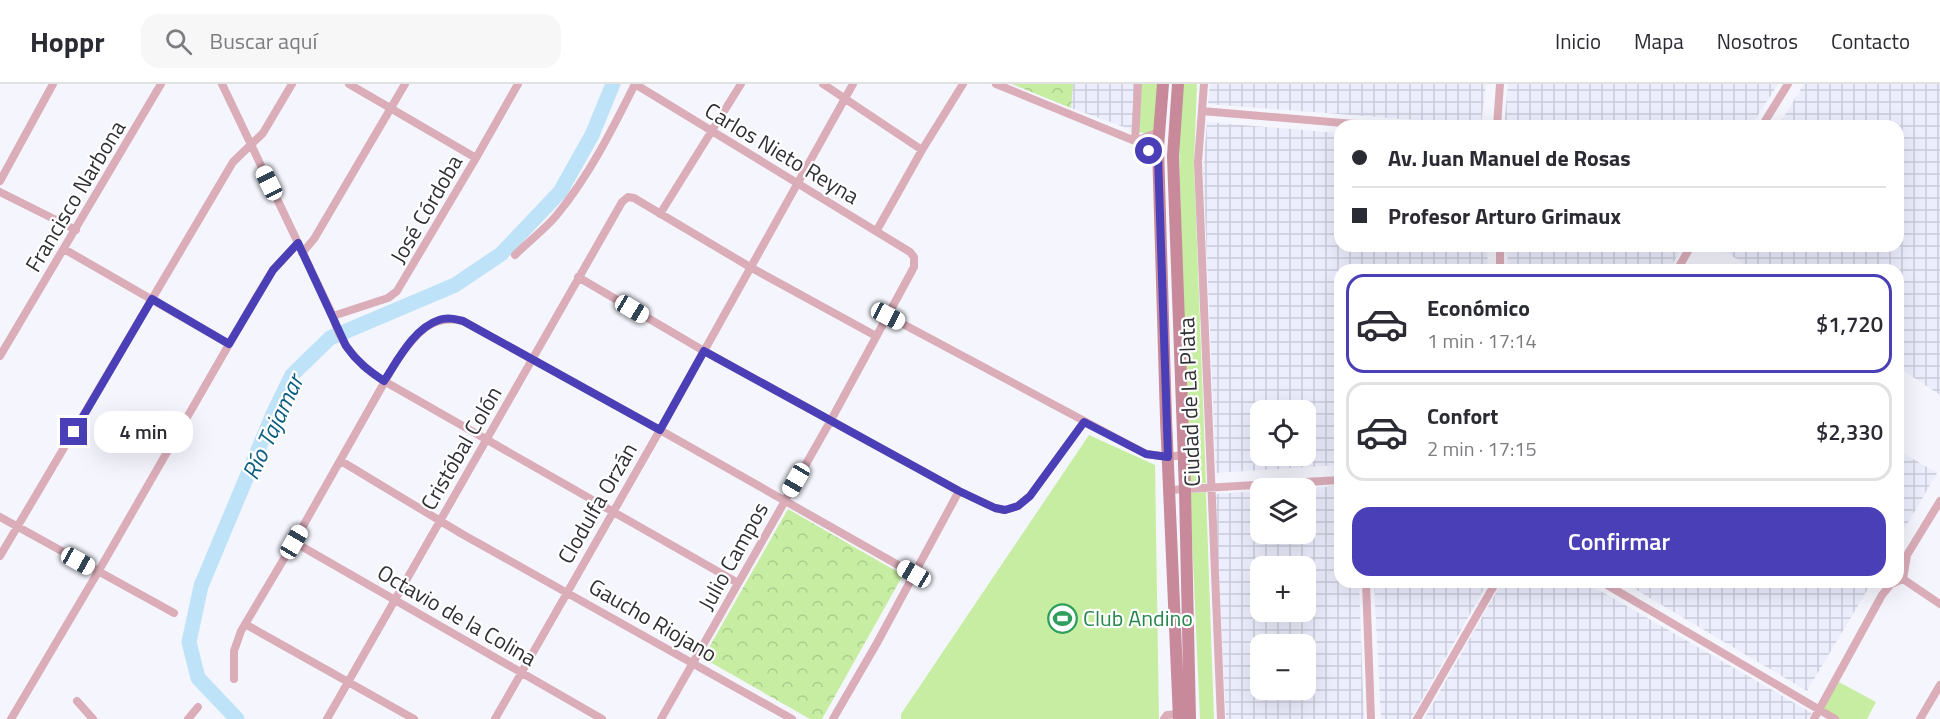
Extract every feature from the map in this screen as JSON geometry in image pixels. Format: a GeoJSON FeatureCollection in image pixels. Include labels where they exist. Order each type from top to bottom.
{"type":"FeatureCollection","features":[{"type":"Feature","properties":{"kind":"main road"},"geometry":{"type":"LineString","coordinates":[[1163,84],[1158,156],[1168,457],[1183,717]]}},
{"type":"Feature","properties":{"kind":"main road"},"geometry":{"type":"LineString","coordinates":[[1178,84],[1173,156],[1185,491],[1183,717]]}},
{"type":"Feature","properties":{"kind":"street"},"geometry":{"type":"LineString","coordinates":[[0,181],[53,84]]}},
{"type":"Feature","properties":{"kind":"street","name":"Francisco Narbona"},"geometry":{"type":"LineString","coordinates":[[0,356],[161,84]]}},
{"type":"Feature","properties":{"kind":"street"},"geometry":{"type":"LineString","coordinates":[[222,84],[333,316],[335,326],[356,359],[368,371],[738,583]]}},
{"type":"Feature","properties":{"kind":"street"},"geometry":{"type":"LineString","coordinates":[[0,556],[233,162],[263,133],[292,84]]}},
{"type":"Feature","properties":{"kind":"street"},"geometry":{"type":"LineString","coordinates":[[349,84],[476,158]]}},
{"type":"Feature","properties":{"kind":"street"},"geometry":{"type":"LineString","coordinates":[[302,253],[314,239],[405,84]]}},
{"type":"Feature","properties":{"kind":"street","name":"José Córdoba"},"geometry":{"type":"LineString","coordinates":[[333,316],[388,298],[397,291],[518,84]]}},
{"type":"Feature","properties":{"kind":"street"},"geometry":{"type":"LineString","coordinates":[[515,255],[554,218],[574,193],[595,161],[635,84]]}},
{"type":"Feature","properties":{"kind":"street","name":"Carlos Nieto Reyna"},"geometry":{"type":"LineString","coordinates":[[635,84],[910,252]]}},
{"type":"Feature","properties":{"kind":"street"},"geometry":{"type":"LineString","coordinates":[[741,84],[660,214],[750,267],[876,336]]}},
{"type":"Feature","properties":{"kind":"street"},"geometry":{"type":"LineString","coordinates":[[823,84],[922,150]]}},
{"type":"Feature","properties":{"kind":"street","name":"Clodulfa Orzán"},"geometry":{"type":"LineString","coordinates":[[495,719],[660,430],[853,84]]}},
{"type":"Feature","properties":{"kind":"street"},"geometry":{"type":"LineString","coordinates":[[877,230],[922,150],[963,84]]}},
{"type":"Feature","properties":{"kind":"street"},"geometry":{"type":"LineString","coordinates":[[996,84],[1135,141],[1158,156]]}},
{"type":"Feature","properties":{"kind":"street"},"geometry":{"type":"LineString","coordinates":[[1135,141],[1138,84]]}},
{"type":"Feature","properties":{"kind":"street","name":"Ciudad de La Plata"},"geometry":{"type":"LineString","coordinates":[[1204,84],[1198,162],[1221,719]]}},
{"type":"Feature","properties":{"kind":"street"},"geometry":{"type":"LineString","coordinates":[[1497,120],[1500,84]]}},
{"type":"Feature","properties":{"kind":"street"},"geometry":{"type":"LineString","coordinates":[[1766,120],[1788,84]]}},
{"type":"Feature","properties":{"kind":"street"},"geometry":{"type":"LineString","coordinates":[[1202,111],[1334,122]]}},
{"type":"Feature","properties":{"kind":"street"},"geometry":{"type":"LineString","coordinates":[[1135,141],[1159,132]]}},
{"type":"Feature","properties":{"kind":"street"},"geometry":{"type":"LineString","coordinates":[[0,192],[76,230]]}},
{"type":"Feature","properties":{"kind":"street","name":"Cristóbal Colón"},"geometry":{"type":"LineString","coordinates":[[327,719],[622,202],[628,197],[634,198],[660,214]]}},
{"type":"Feature","properties":{"kind":"street"},"geometry":{"type":"LineString","coordinates":[[11,719],[273,270],[298,243]]}},
{"type":"Feature","properties":{"kind":"street"},"geometry":{"type":"LineString","coordinates":[[64,249],[229,344]]}},
{"type":"Feature","properties":{"kind":"street","name":"Julio Campos"},"geometry":{"type":"LineString","coordinates":[[661,719],[888,316],[914,267],[914,257],[910,252]]}},
{"type":"Feature","properties":{"kind":"street"},"geometry":{"type":"LineString","coordinates":[[578,277],[704,351],[959,491],[995,508],[1005,510],[1018,506],[1030,496],[1084,422]]}},
{"type":"Feature","properties":{"kind":"street"},"geometry":{"type":"LineString","coordinates":[[888,316],[1146,454],[1168,457],[1183,455]]}},
{"type":"Feature","properties":{"kind":"street"},"geometry":{"type":"LineString","coordinates":[[234,679],[234,651],[245,624],[294,542],[384,381],[419,333],[440,319],[451,318],[463,321],[914,574]]}},
{"type":"Feature","properties":{"kind":"street","name":"Gaucho Riojano"},"geometry":{"type":"LineString","coordinates":[[340,461],[792,719]]}},
{"type":"Feature","properties":{"kind":"street"},"geometry":{"type":"LineString","coordinates":[[1170,490],[1185,491],[1334,480]]}},
{"type":"Feature","properties":{"kind":"street"},"geometry":{"type":"LineString","coordinates":[[833,719],[959,491]]}},
{"type":"Feature","properties":{"kind":"street"},"geometry":{"type":"LineString","coordinates":[[1904,565],[1907,555],[1940,501]]}},
{"type":"Feature","properties":{"kind":"street"},"geometry":{"type":"LineString","coordinates":[[0,517],[174,613]]}},
{"type":"Feature","properties":{"kind":"street","name":"Octavio de la Colina"},"geometry":{"type":"LineString","coordinates":[[294,542],[602,719]]}},
{"type":"Feature","properties":{"kind":"street"},"geometry":{"type":"LineString","coordinates":[[1904,584],[1940,604]]}},
{"type":"Feature","properties":{"kind":"street"},"geometry":{"type":"LineString","coordinates":[[1366,588],[1371,719]]}},
{"type":"Feature","properties":{"kind":"street"},"geometry":{"type":"LineString","coordinates":[[1417,719],[1493,588]]}},
{"type":"Feature","properties":{"kind":"street"},"geometry":{"type":"LineString","coordinates":[[1612,588],[1835,719]]}},
{"type":"Feature","properties":{"kind":"street"},"geometry":{"type":"LineString","coordinates":[[1814,719],[1888,588]]}},
{"type":"Feature","properties":{"kind":"street"},"geometry":{"type":"LineString","coordinates":[[245,624],[414,719]]}},
{"type":"Feature","properties":{"kind":"street"},"geometry":{"type":"LineString","coordinates":[[1920,719],[1940,685]]}},
{"type":"Feature","properties":{"kind":"street"},"geometry":{"type":"LineString","coordinates":[[77,701],[93,719]]}},
{"type":"Feature","properties":{"kind":"street"},"geometry":{"type":"LineString","coordinates":[[188,719],[198,707]]}},
{"type":"Feature","properties":{"kind":"street"},"geometry":{"type":"LineString","coordinates":[[1164,719],[1167,715],[1183,717]]}},
{"type":"Feature","properties":{"kind":"shaded area"},"geometry":{"type":"Polygon","coordinates":[[[1012,84],[1138,84],[1135,131],[1071,108],[1012,84]]]}},
{"type":"Feature","properties":{"kind":"shaded area"},"geometry":{"type":"Polygon","coordinates":[[[1210,84],[1486,84],[1482,120],[1416,120],[1208,104],[1210,84]]]}},
{"type":"Feature","properties":{"kind":"shaded area"},"geometry":{"type":"Polygon","coordinates":[[[1508,84],[1778,84],[1755,120],[1505,120],[1508,84]]]}},
{"type":"Feature","properties":{"kind":"shaded area"},"geometry":{"type":"Polygon","coordinates":[[[1804,84],[1940,84],[1940,395],[1904,371],[1904,264],[1744,264],[1726,252],[1904,252],[1904,120],[1782,120],[1804,84]]]}},
{"type":"Feature","properties":{"kind":"shaded area"},"geometry":{"type":"Polygon","coordinates":[[[1207,122],[1334,133],[1334,252],[1487,252],[1488,264],[1334,264],[1334,465],[1216,473],[1203,168],[1207,122]]]}},
{"type":"Feature","properties":{"kind":"shaded area"},"geometry":{"type":"Polygon","coordinates":[[[1507,252],[1680,252],[1672,264],[1508,264],[1507,252]]]}},
{"type":"Feature","properties":{"kind":"shaded area"},"geometry":{"type":"Polygon","coordinates":[[[1904,454],[1937,473],[1904,530],[1904,454]]]}},
{"type":"Feature","properties":{"kind":"shaded area"},"geometry":{"type":"Polygon","coordinates":[[[1334,486],[1334,588],[1359,588],[1364,719],[1226,719],[1215,494],[1250,492],[1250,544],[1316,544],[1316,488],[1334,486]]]}},
{"type":"Feature","properties":{"kind":"shaded area"},"geometry":{"type":"Polygon","coordinates":[[[1374,588],[1485,588],[1411,719],[1381,719],[1374,588]]]}},
{"type":"Feature","properties":{"kind":"shaded area"},"geometry":{"type":"Polygon","coordinates":[[[1499,588],[1595,588],[1812,713],[1808,719],[1424,719],[1499,588]]]}},
{"type":"Feature","properties":{"kind":"shaded area"},"geometry":{"type":"Polygon","coordinates":[[[1633,588],[1868,588],[1807,691],[1633,588]]]}},
{"type":"Feature","properties":{"kind":"green space"},"geometry":{"type":"Polygon","coordinates":[[[1012,84],[1073,84],[1071,108],[1012,84]]]}},
{"type":"Feature","properties":{"kind":"green space"},"geometry":{"type":"Polygon","coordinates":[[[1138,84],[1159,84],[1155,130],[1147,134],[1135,131],[1138,84]]]}},
{"type":"Feature","properties":{"kind":"green space"},"geometry":{"type":"Polygon","coordinates":[[[1183,84],[1197,84],[1194,163],[1206,483],[1188,485],[1179,143],[1183,84]]]}},
{"type":"Feature","properties":{"kind":"green space","name":"Club Andino"},"geometry":{"type":"Polygon","coordinates":[[[1089,435],[1155,465],[1159,719],[901,719],[901,714],[1089,435]]]}},
{"type":"Feature","properties":{"kind":"green space"},"geometry":{"type":"Polygon","coordinates":[[[1206,492],[1214,719],[1200,719],[1190,493],[1206,492]]]}},
{"type":"Feature","properties":{"kind":"green space"},"geometry":{"type":"Polygon","coordinates":[[[788,509],[903,575],[822,719],[810,719],[703,658],[788,509]]]}},
{"type":"Feature","properties":{"kind":"green space"},"geometry":{"type":"Polygon","coordinates":[[[1837,681],[1876,702],[1867,719],[1836,719],[1820,710],[1837,681]]]}},
{"type":"Feature","properties":{"kind":"waterway","name":"Río Tajamar"},"geometry":{"type":"LineString","coordinates":[[237,719],[198,678],[189,642],[201,586],[274,412],[292,375],[330,338],[455,285],[501,254],[560,192],[592,135],[613,84]]}},
{"type":"Feature","properties":{"kind":"place","name":"Club Andino"},"geometry":{"type":"Point","coordinates":[1062,618]}},
{"type":"Feature","properties":{"kind":"route"},"geometry":{"type":"LineString","coordinates":[[74,432],[152,299],[229,344],[273,270],[298,243],[346,346],[368,371],[384,381],[397,360],[419,333],[440,319],[451,318],[463,321],[660,430],[704,351],[959,491],[995,508],[1005,510],[1018,506],[1030,496],[1084,422],[1146,454],[1168,457],[1158,156],[1149,151]]}}]}
